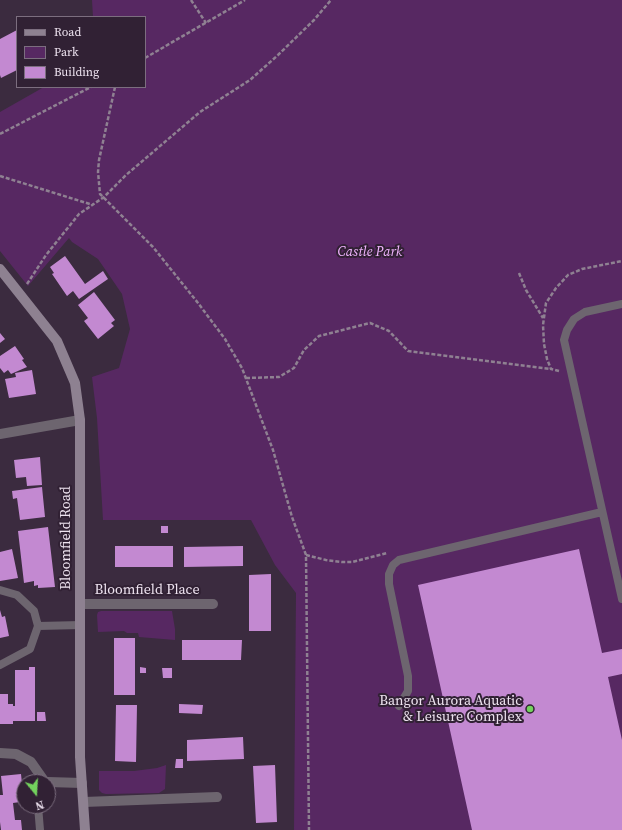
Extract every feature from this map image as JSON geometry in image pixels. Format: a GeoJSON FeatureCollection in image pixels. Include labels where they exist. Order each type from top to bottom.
{"type":"FeatureCollection","features":[{"type":"Feature","properties":{"kind":"street","name":"Bloomfield Road"},"geometry":{"type":"LineString","coordinates":[[0,269],[57,341],[75,383],[80,420],[80,757],[85,830]]}},
{"type":"Feature","properties":{"kind":"street"},"geometry":{"type":"LineString","coordinates":[[0,434],[80,420]]}},
{"type":"Feature","properties":{"kind":"street","name":"Bloomfield Place"},"geometry":{"type":"LineString","coordinates":[[80,604],[213,604]]}},
{"type":"Feature","properties":{"kind":"street"},"geometry":{"type":"LineString","coordinates":[[0,753],[16,754],[31,762],[41,774]]}},
{"type":"Feature","properties":{"kind":"street"},"geometry":{"type":"LineString","coordinates":[[56,782],[82,783]]}},
{"type":"Feature","properties":{"kind":"street"},"geometry":{"type":"LineString","coordinates":[[84,802],[216,797]]}},
{"type":"Feature","properties":{"kind":"lane"},"geometry":{"type":"LineString","coordinates":[[622,304],[585,312],[574,319],[567,330],[564,340],[622,599]]}},
{"type":"Feature","properties":{"kind":"lane"},"geometry":{"type":"LineString","coordinates":[[399,706],[408,691],[408,676],[389,584],[389,574],[393,565],[400,560],[602,512]]}},
{"type":"Feature","properties":{"kind":"lane"},"geometry":{"type":"LineString","coordinates":[[0,590],[17,595],[34,611],[38,626],[30,649],[0,665]]}},
{"type":"Feature","properties":{"kind":"lane"},"geometry":{"type":"LineString","coordinates":[[38,626],[81,625]]}},
{"type":"Feature","properties":{"kind":"lane"},"geometry":{"type":"LineString","coordinates":[[39,814],[40,830]]}},
{"type":"Feature","properties":{"kind":"path"},"geometry":{"type":"LineString","coordinates":[[191,0],[206,23]]}},
{"type":"Feature","properties":{"kind":"path"},"geometry":{"type":"LineString","coordinates":[[146,57],[245,0]]}},
{"type":"Feature","properties":{"kind":"path"},"geometry":{"type":"LineString","coordinates":[[20,294],[46,255],[80,214],[104,197],[126,175],[200,112],[250,80],[309,25],[332,0]]}},
{"type":"Feature","properties":{"kind":"path"},"geometry":{"type":"LineString","coordinates":[[0,134],[89,88]]}},
{"type":"Feature","properties":{"kind":"path"},"geometry":{"type":"LineString","coordinates":[[115,88],[98,172],[100,194],[153,247],[225,339],[242,368],[273,450],[292,517],[306,555],[309,830]]}},
{"type":"Feature","properties":{"kind":"path"},"geometry":{"type":"LineString","coordinates":[[0,176],[93,205]]}},
{"type":"Feature","properties":{"kind":"path"},"geometry":{"type":"LineString","coordinates":[[519,273],[526,290],[544,319]]}},
{"type":"Feature","properties":{"kind":"path"},"geometry":{"type":"LineString","coordinates":[[246,378],[279,376],[294,368],[304,350],[320,336],[370,323],[388,331],[408,352],[551,369]]}},
{"type":"Feature","properties":{"kind":"path"},"geometry":{"type":"LineString","coordinates":[[306,555],[326,560],[352,562],[393,552]]}},
{"type":"Feature","properties":{"kind":"green space","name":"Castle Park"},"geometry":{"type":"Polygon","coordinates":[[[92,0],[622,0],[622,830],[294,830],[296,593],[275,565],[251,520],[103,520],[97,418],[92,377],[119,368],[130,329],[122,294],[98,259],[72,242],[69,238],[28,286],[0,251],[0,112],[42,88],[146,88],[146,16],[93,16],[92,0]]]}},
{"type":"Feature","properties":{"kind":"green space"},"geometry":{"type":"Polygon","coordinates":[[[172,611],[175,640],[139,637],[138,633],[127,633],[124,631],[98,632],[97,615],[98,612],[172,611]]]}},
{"type":"Feature","properties":{"kind":"green space"},"geometry":{"type":"Polygon","coordinates":[[[166,765],[165,789],[159,793],[106,794],[99,790],[99,771],[134,771],[157,768],[166,765]]]}},
{"type":"Feature","properties":{"kind":"building"},"geometry":{"type":"Polygon","coordinates":[[[16,31],[16,70],[1,78],[0,75],[0,39],[16,31]]]}},
{"type":"Feature","properties":{"kind":"building"},"geometry":{"type":"Polygon","coordinates":[[[65,256],[85,284],[103,271],[108,279],[79,299],[73,291],[67,296],[52,274],[54,273],[50,267],[65,256]]]}},
{"type":"Feature","properties":{"kind":"building"},"geometry":{"type":"Polygon","coordinates":[[[94,292],[115,320],[111,323],[114,326],[98,339],[84,321],[88,318],[78,305],[94,292]]]}},
{"type":"Feature","properties":{"kind":"building"},"geometry":{"type":"Polygon","coordinates":[[[0,333],[5,339],[0,343],[0,333]]]}},
{"type":"Feature","properties":{"kind":"building"},"geometry":{"type":"Polygon","coordinates":[[[15,346],[24,359],[22,360],[27,367],[11,374],[8,370],[4,373],[0,368],[0,356],[15,346]]]}},
{"type":"Feature","properties":{"kind":"building"},"geometry":{"type":"Polygon","coordinates":[[[32,370],[36,394],[9,398],[5,379],[16,377],[15,373],[32,370]]]}},
{"type":"Feature","properties":{"kind":"building"},"geometry":{"type":"Polygon","coordinates":[[[40,457],[42,485],[27,486],[26,477],[16,478],[14,460],[40,457]]]}},
{"type":"Feature","properties":{"kind":"building"},"geometry":{"type":"Polygon","coordinates":[[[42,487],[45,517],[20,520],[17,498],[13,499],[12,491],[42,487]]]}},
{"type":"Feature","properties":{"kind":"building"},"geometry":{"type":"Polygon","coordinates":[[[161,526],[168,526],[168,533],[161,533],[161,526]]]}},
{"type":"Feature","properties":{"kind":"building"},"geometry":{"type":"Polygon","coordinates":[[[48,527],[55,587],[38,588],[38,585],[34,586],[34,581],[24,583],[18,531],[48,527]]]}},
{"type":"Feature","properties":{"kind":"building"},"geometry":{"type":"Polygon","coordinates":[[[115,546],[173,546],[173,567],[115,567],[115,546]]]}},
{"type":"Feature","properties":{"kind":"building"},"geometry":{"type":"Polygon","coordinates":[[[243,546],[243,566],[184,567],[184,547],[243,546]]]}},
{"type":"Feature","properties":{"kind":"building"},"geometry":{"type":"Polygon","coordinates":[[[12,549],[18,578],[0,581],[0,552],[12,549]]]}},
{"type":"Feature","properties":{"kind":"building","name":"Bangor Aurora Aquatic & Leisure Complex"},"geometry":{"type":"Polygon","coordinates":[[[579,549],[602,653],[622,649],[622,674],[608,677],[622,740],[622,830],[472,830],[418,585],[579,549]]]}},
{"type":"Feature","properties":{"kind":"building"},"geometry":{"type":"Polygon","coordinates":[[[271,574],[271,631],[249,631],[249,575],[271,574]]]}},
{"type":"Feature","properties":{"kind":"building"},"geometry":{"type":"Polygon","coordinates":[[[0,610],[2,617],[5,616],[9,636],[0,638],[0,610]]]}},
{"type":"Feature","properties":{"kind":"building"},"geometry":{"type":"Polygon","coordinates":[[[114,638],[135,638],[135,695],[114,695],[114,638]]]}},
{"type":"Feature","properties":{"kind":"building"},"geometry":{"type":"Polygon","coordinates":[[[182,640],[242,640],[241,660],[182,660],[182,640]]]}},
{"type":"Feature","properties":{"kind":"building"},"geometry":{"type":"Polygon","coordinates":[[[29,667],[35,667],[35,721],[13,721],[13,724],[0,724],[0,694],[8,694],[8,704],[13,704],[13,706],[15,706],[15,670],[29,670],[29,667]]]}},
{"type":"Feature","properties":{"kind":"building"},"geometry":{"type":"Polygon","coordinates":[[[140,667],[146,668],[146,673],[140,673],[140,667]]]}},
{"type":"Feature","properties":{"kind":"building"},"geometry":{"type":"Polygon","coordinates":[[[162,668],[172,668],[172,678],[163,678],[162,668]]]}},
{"type":"Feature","properties":{"kind":"building"},"geometry":{"type":"Polygon","coordinates":[[[179,704],[203,705],[202,714],[179,713],[179,704]]]}},
{"type":"Feature","properties":{"kind":"building"},"geometry":{"type":"Polygon","coordinates":[[[116,705],[137,705],[136,762],[115,761],[116,705]]]}},
{"type":"Feature","properties":{"kind":"building"},"geometry":{"type":"Polygon","coordinates":[[[37,712],[45,712],[46,721],[37,721],[37,712]]]}},
{"type":"Feature","properties":{"kind":"building"},"geometry":{"type":"Polygon","coordinates":[[[243,737],[244,759],[187,761],[187,740],[243,737]]]}},
{"type":"Feature","properties":{"kind":"building"},"geometry":{"type":"Polygon","coordinates":[[[176,759],[183,759],[183,768],[175,768],[176,759]]]}},
{"type":"Feature","properties":{"kind":"building"},"geometry":{"type":"Polygon","coordinates":[[[275,765],[277,822],[256,823],[253,766],[275,765]]]}},
{"type":"Feature","properties":{"kind":"building"},"geometry":{"type":"Polygon","coordinates":[[[16,774],[16,803],[13,803],[15,820],[21,820],[22,830],[1,830],[0,795],[3,795],[1,776],[16,774]]]}},
{"type":"Feature","properties":{"kind":"place","name":"Bangor Aurora Aquatic & Leisure Complex"},"geometry":{"type":"Point","coordinates":[530,709]}}]}
